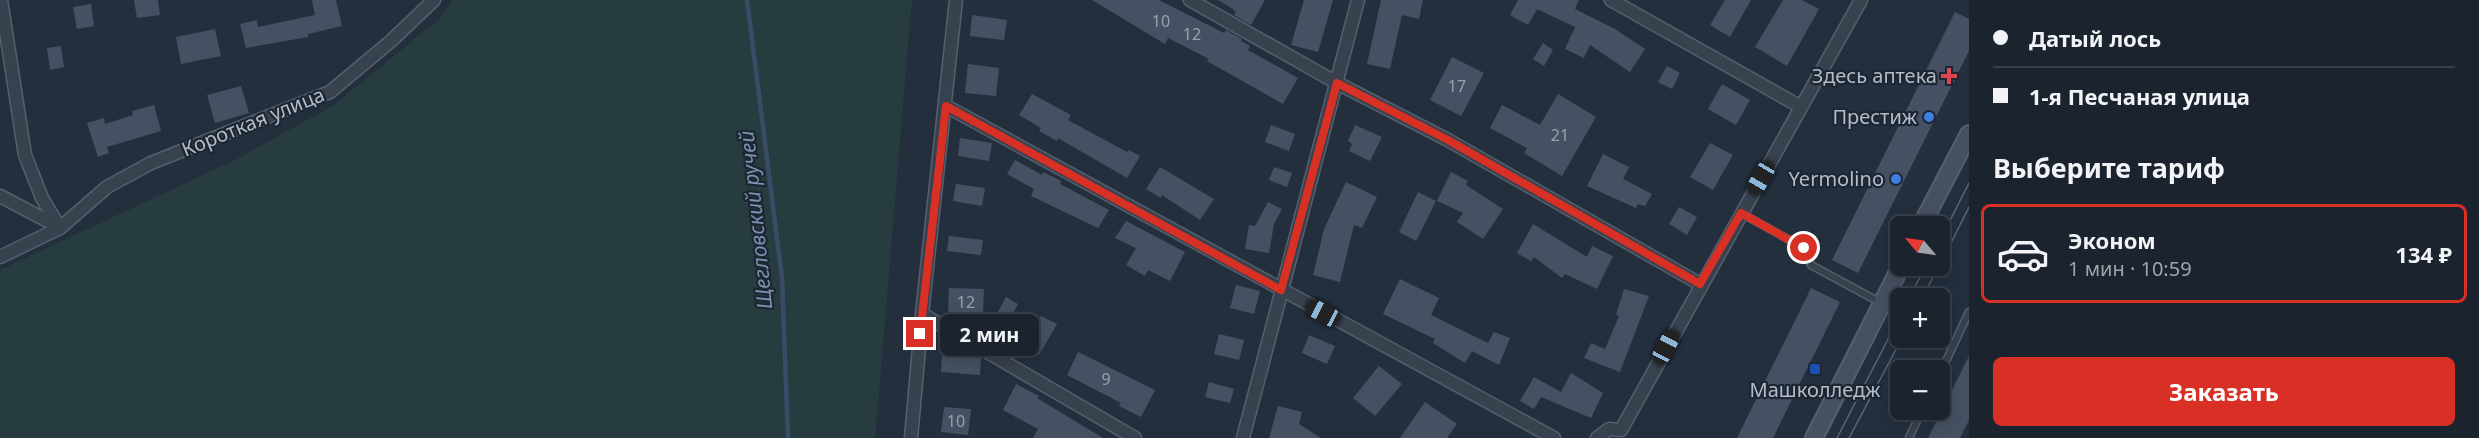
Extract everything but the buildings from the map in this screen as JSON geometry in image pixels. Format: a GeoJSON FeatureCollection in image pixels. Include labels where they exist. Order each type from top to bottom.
{"type":"FeatureCollection","features":[{"type":"Feature","properties":{"kind":"main road"},"geometry":{"type":"LineString","coordinates":[[1926,216],[1969,134]]}},
{"type":"Feature","properties":{"kind":"main road"},"geometry":{"type":"LineString","coordinates":[[1814,438],[1896,276]]}},
{"type":"Feature","properties":{"kind":"street"},"geometry":{"type":"LineString","coordinates":[[1,0],[25,154],[42,198],[60,228]]}},
{"type":"Feature","properties":{"kind":"street","name":"Короткая улица"},"geometry":{"type":"LineString","coordinates":[[0,257],[60,228],[107,187],[152,163],[330,92],[391,41],[434,0]]}},
{"type":"Feature","properties":{"kind":"street"},"geometry":{"type":"LineString","coordinates":[[911,438],[956,0]]}},
{"type":"Feature","properties":{"kind":"street"},"geometry":{"type":"LineString","coordinates":[[1190,0],[1337,83],[1448,140],[1700,284]]}},
{"type":"Feature","properties":{"kind":"street"},"geometry":{"type":"LineString","coordinates":[[1244,438],[1358,0]]}},
{"type":"Feature","properties":{"kind":"street"},"geometry":{"type":"LineString","coordinates":[[1611,0],[1801,107]]}},
{"type":"Feature","properties":{"kind":"street"},"geometry":{"type":"LineString","coordinates":[[1597,438],[1609,429],[1621,430],[1700,284],[1861,0]]}},
{"type":"Feature","properties":{"kind":"street"},"geometry":{"type":"LineString","coordinates":[[946,106],[1554,438]]}},
{"type":"Feature","properties":{"kind":"street"},"geometry":{"type":"LineString","coordinates":[[0,196],[60,228]]}},
{"type":"Feature","properties":{"kind":"street"},"geometry":{"type":"LineString","coordinates":[[922,314],[1135,438]]}},
{"type":"Feature","properties":{"kind":"lane"},"geometry":{"type":"LineString","coordinates":[[1741,213],[1804,248],[1811,265],[1882,303]]}},
{"type":"Feature","properties":{"kind":"lane"},"geometry":{"type":"LineString","coordinates":[[1947,360],[1969,312]]}},
{"type":"Feature","properties":{"kind":"lane"},"geometry":{"type":"LineString","coordinates":[[1909,438],[1917,420]]}},
{"type":"Feature","properties":{"kind":"green space"},"geometry":{"type":"Polygon","coordinates":[[[453,0],[912,0],[875,438],[0,438],[0,270],[235,160],[334,105],[439,19],[453,0]]]}},
{"type":"Feature","properties":{"kind":"waterway","name":"Щегловский ручей"},"geometry":{"type":"LineString","coordinates":[[747,0],[782,278],[788,438]]}},
{"type":"Feature","properties":{"kind":"tram line"},"geometry":{"type":"LineString","coordinates":[[1950,220],[1969,183]]}},
{"type":"Feature","properties":{"kind":"tram line"},"geometry":{"type":"LineString","coordinates":[[1950,245],[1969,207]]}},
{"type":"Feature","properties":{"kind":"tram line"},"geometry":{"type":"LineString","coordinates":[[1914,288],[1921,276]]}},
{"type":"Feature","properties":{"kind":"tram line"},"geometry":{"type":"LineString","coordinates":[[1927,288],[1934,276]]}},
{"type":"Feature","properties":{"kind":"tram line"},"geometry":{"type":"LineString","coordinates":[[1837,438],[1890,335]]}},
{"type":"Feature","properties":{"kind":"tram line"},"geometry":{"type":"LineString","coordinates":[[1849,438],[1897,348]]}},
{"type":"Feature","properties":{"kind":"place","name":"Здесь аптека"},"geometry":{"type":"Point","coordinates":[1949,76]}},
{"type":"Feature","properties":{"kind":"place","name":"Престиж"},"geometry":{"type":"Point","coordinates":[1929,117]}},
{"type":"Feature","properties":{"kind":"place","name":"Yermolino"},"geometry":{"type":"Point","coordinates":[1896,179]}},
{"type":"Feature","properties":{"kind":"place","name":"Машколледж"},"geometry":{"type":"Point","coordinates":[1815,369]}},
{"type":"Feature","properties":{"kind":"route"},"geometry":{"type":"LineString","coordinates":[[920,334],[946,106],[1281,290],[1337,83],[1448,140],[1700,284],[1741,213],[1804,248]]}}]}
